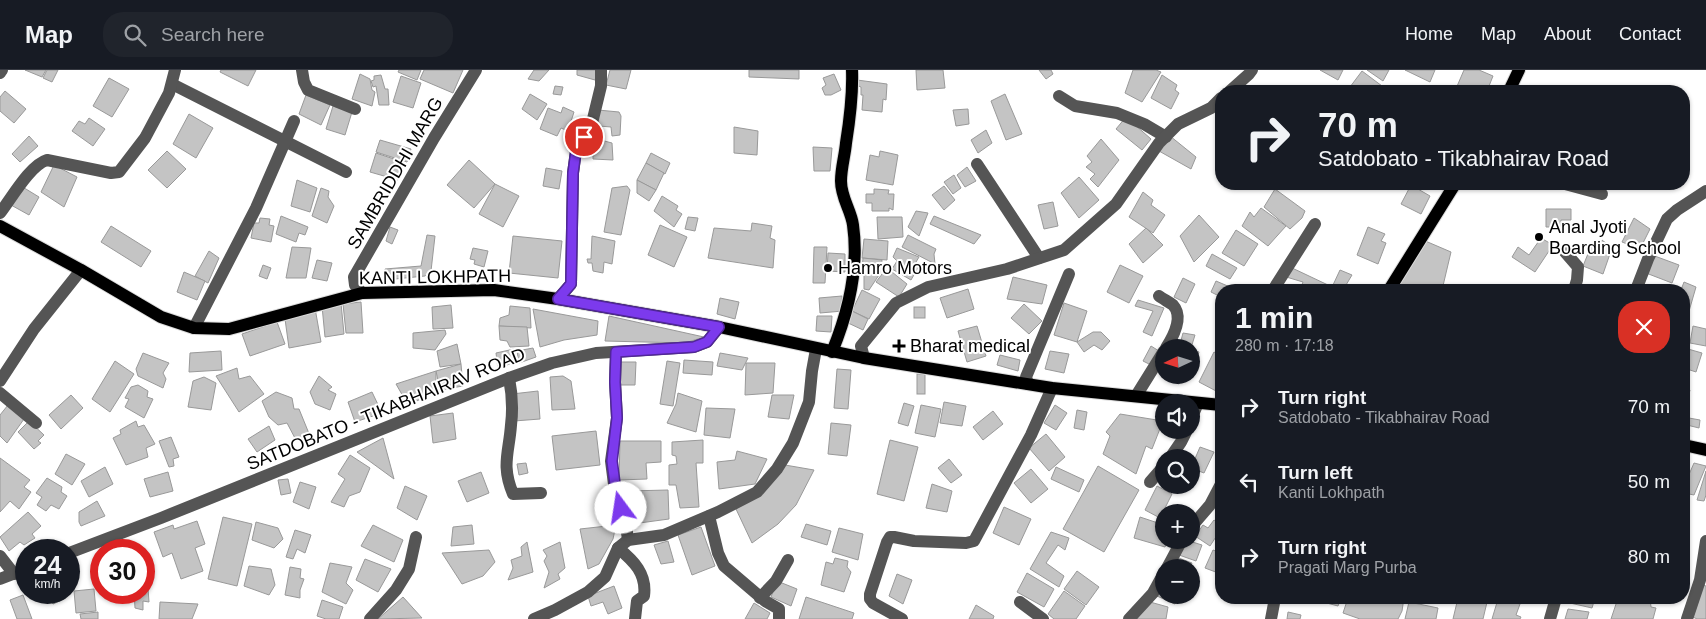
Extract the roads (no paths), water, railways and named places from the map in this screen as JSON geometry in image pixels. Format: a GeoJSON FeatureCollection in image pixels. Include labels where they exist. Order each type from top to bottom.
{"type":"FeatureCollection","features":[{"type":"Feature","properties":{"kind":"main road"},"geometry":{"type":"LineString","coordinates":[[832,352],[849,300],[856,244],[852,220],[845,203],[841,182],[853,93],[852,70]]}},
{"type":"Feature","properties":{"kind":"main road"},"geometry":{"type":"LineString","coordinates":[[1512,85],[1519,70]]}},
{"type":"Feature","properties":{"kind":"main road"},"geometry":{"type":"LineString","coordinates":[[1393,284],[1451,190]]}},
{"type":"Feature","properties":{"kind":"main road","name":"KANTI LOKHPATH"},"geometry":{"type":"LineString","coordinates":[[0,226],[81,270],[161,317],[194,328],[229,329],[362,292],[494,290],[558,299],[719,327],[864,358],[1052,388],[1155,398]]}},
{"type":"Feature","properties":{"kind":"main road","name":"KANTI LOKHPATH"},"geometry":{"type":"LineString","coordinates":[[1200,403],[1215,404]]}},
{"type":"Feature","properties":{"kind":"main road"},"geometry":{"type":"LineString","coordinates":[[1690,447],[1706,450]]}},
{"type":"Feature","properties":{"kind":"street"},"geometry":{"type":"LineString","coordinates":[[0,213],[31,172],[41,162],[47,160],[111,173],[119,172],[145,138],[169,93],[176,70]]}},
{"type":"Feature","properties":{"kind":"street"},"geometry":{"type":"LineString","coordinates":[[302,70],[304,82],[308,90],[355,110]]}},
{"type":"Feature","properties":{"kind":"street","name":"SAMBRIDDHI MARG"},"geometry":{"type":"LineString","coordinates":[[362,292],[355,285],[354,277],[434,138],[476,70]]}},
{"type":"Feature","properties":{"kind":"street"},"geometry":{"type":"LineString","coordinates":[[558,299],[571,284],[573,173],[576,151],[592,123],[601,86],[601,70]]}},
{"type":"Feature","properties":{"kind":"street"},"geometry":{"type":"LineString","coordinates":[[1237,85],[1252,70]]}},
{"type":"Feature","properties":{"kind":"street"},"geometry":{"type":"LineString","coordinates":[[172,84],[346,172]]}},
{"type":"Feature","properties":{"kind":"street"},"geometry":{"type":"LineString","coordinates":[[1060,96],[1075,106],[1117,113],[1144,124],[1166,137]]}},
{"type":"Feature","properties":{"kind":"street"},"geometry":{"type":"LineString","coordinates":[[864,358],[861,346],[896,303],[928,287],[1007,269],[1064,250],[1116,204],[1159,143],[1178,124],[1215,105]]}},
{"type":"Feature","properties":{"kind":"street"},"geometry":{"type":"LineString","coordinates":[[194,328],[256,208],[294,121]]}},
{"type":"Feature","properties":{"kind":"street"},"geometry":{"type":"LineString","coordinates":[[977,164],[1039,258]]}},
{"type":"Feature","properties":{"kind":"street"},"geometry":{"type":"LineString","coordinates":[[1587,190],[1602,194]]}},
{"type":"Feature","properties":{"kind":"street"},"geometry":{"type":"LineString","coordinates":[[1638,284],[1667,220],[1677,210],[1706,192]]}},
{"type":"Feature","properties":{"kind":"street"},"geometry":{"type":"LineString","coordinates":[[1277,284],[1314,224]]}},
{"type":"Feature","properties":{"kind":"street"},"geometry":{"type":"LineString","coordinates":[[1565,252],[1578,266],[1576,284]]}},
{"type":"Feature","properties":{"kind":"street"},"geometry":{"type":"LineString","coordinates":[[0,381],[34,329],[81,270]]}},
{"type":"Feature","properties":{"kind":"street"},"geometry":{"type":"LineString","coordinates":[[1028,384],[1026,377],[1069,274]]}},
{"type":"Feature","properties":{"kind":"street"},"geometry":{"type":"LineString","coordinates":[[1159,296],[1174,306],[1177,315],[1175,332],[1171,339]]}},
{"type":"Feature","properties":{"kind":"street","name":"SATDOBATO - TIKABHAIRAV ROAD"},"geometry":{"type":"LineString","coordinates":[[80,549],[509,378],[552,363],[596,353],[694,347],[707,342],[719,327]]}},
{"type":"Feature","properties":{"kind":"street"},"geometry":{"type":"LineString","coordinates":[[623,544],[664,535],[709,516],[757,492],[777,469],[793,444],[809,402],[816,349]]}},
{"type":"Feature","properties":{"kind":"street"},"geometry":{"type":"LineString","coordinates":[[534,619],[588,592],[604,577],[623,544],[626,525],[616,492],[612,461],[617,418],[616,352]]}},
{"type":"Feature","properties":{"kind":"street"},"geometry":{"type":"LineString","coordinates":[[1136,396],[1155,365]]}},
{"type":"Feature","properties":{"kind":"street"},"geometry":{"type":"LineString","coordinates":[[509,378],[511,388],[511,425],[506,453],[506,472],[513,494],[541,493]]}},
{"type":"Feature","properties":{"kind":"street"},"geometry":{"type":"LineString","coordinates":[[902,619],[873,603],[870,599],[887,542],[890,538],[894,537],[914,541],[966,544],[974,541],[1031,435],[1052,388]]}},
{"type":"Feature","properties":{"kind":"street"},"geometry":{"type":"LineString","coordinates":[[0,393],[36,423]]}},
{"type":"Feature","properties":{"kind":"street"},"geometry":{"type":"LineString","coordinates":[[1150,482],[1155,476]]}},
{"type":"Feature","properties":{"kind":"street"},"geometry":{"type":"LineString","coordinates":[[1200,517],[1215,495]]}},
{"type":"Feature","properties":{"kind":"street"},"geometry":{"type":"LineString","coordinates":[[709,516],[718,553],[724,566],[760,598],[779,609],[779,619]]}},
{"type":"Feature","properties":{"kind":"street"},"geometry":{"type":"LineString","coordinates":[[370,619],[396,590],[409,569],[416,537]]}},
{"type":"Feature","properties":{"kind":"street"},"geometry":{"type":"LineString","coordinates":[[1687,619],[1703,581],[1706,540]]}},
{"type":"Feature","properties":{"kind":"street"},"geometry":{"type":"LineString","coordinates":[[623,544],[642,573],[645,590],[644,596],[636,601],[634,619]]}},
{"type":"Feature","properties":{"kind":"street"},"geometry":{"type":"LineString","coordinates":[[0,556],[14,574],[0,579]]}},
{"type":"Feature","properties":{"kind":"street"},"geometry":{"type":"LineString","coordinates":[[760,598],[776,581],[788,560]]}},
{"type":"Feature","properties":{"kind":"street"},"geometry":{"type":"LineString","coordinates":[[1129,619],[1155,589]]}},
{"type":"Feature","properties":{"kind":"street"},"geometry":{"type":"LineString","coordinates":[[1020,602],[1043,619]]}},
{"type":"Feature","properties":{"kind":"street"},"geometry":{"type":"LineString","coordinates":[[1271,619],[1274,604]]}},
{"type":"Feature","properties":{"kind":"street"},"geometry":{"type":"LineString","coordinates":[[1550,619],[1554,604]]}},
{"type":"Feature","properties":{"kind":"place","name":"Anal Jyoti Boarding School"},"geometry":{"type":"Point","coordinates":[1539,237]}},
{"type":"Feature","properties":{"kind":"place","name":"Hamro Motors"},"geometry":{"type":"Point","coordinates":[828,268]}},
{"type":"Feature","properties":{"kind":"place","name":"Bharat medical"},"geometry":{"type":"Point","coordinates":[899,346]}}]}
